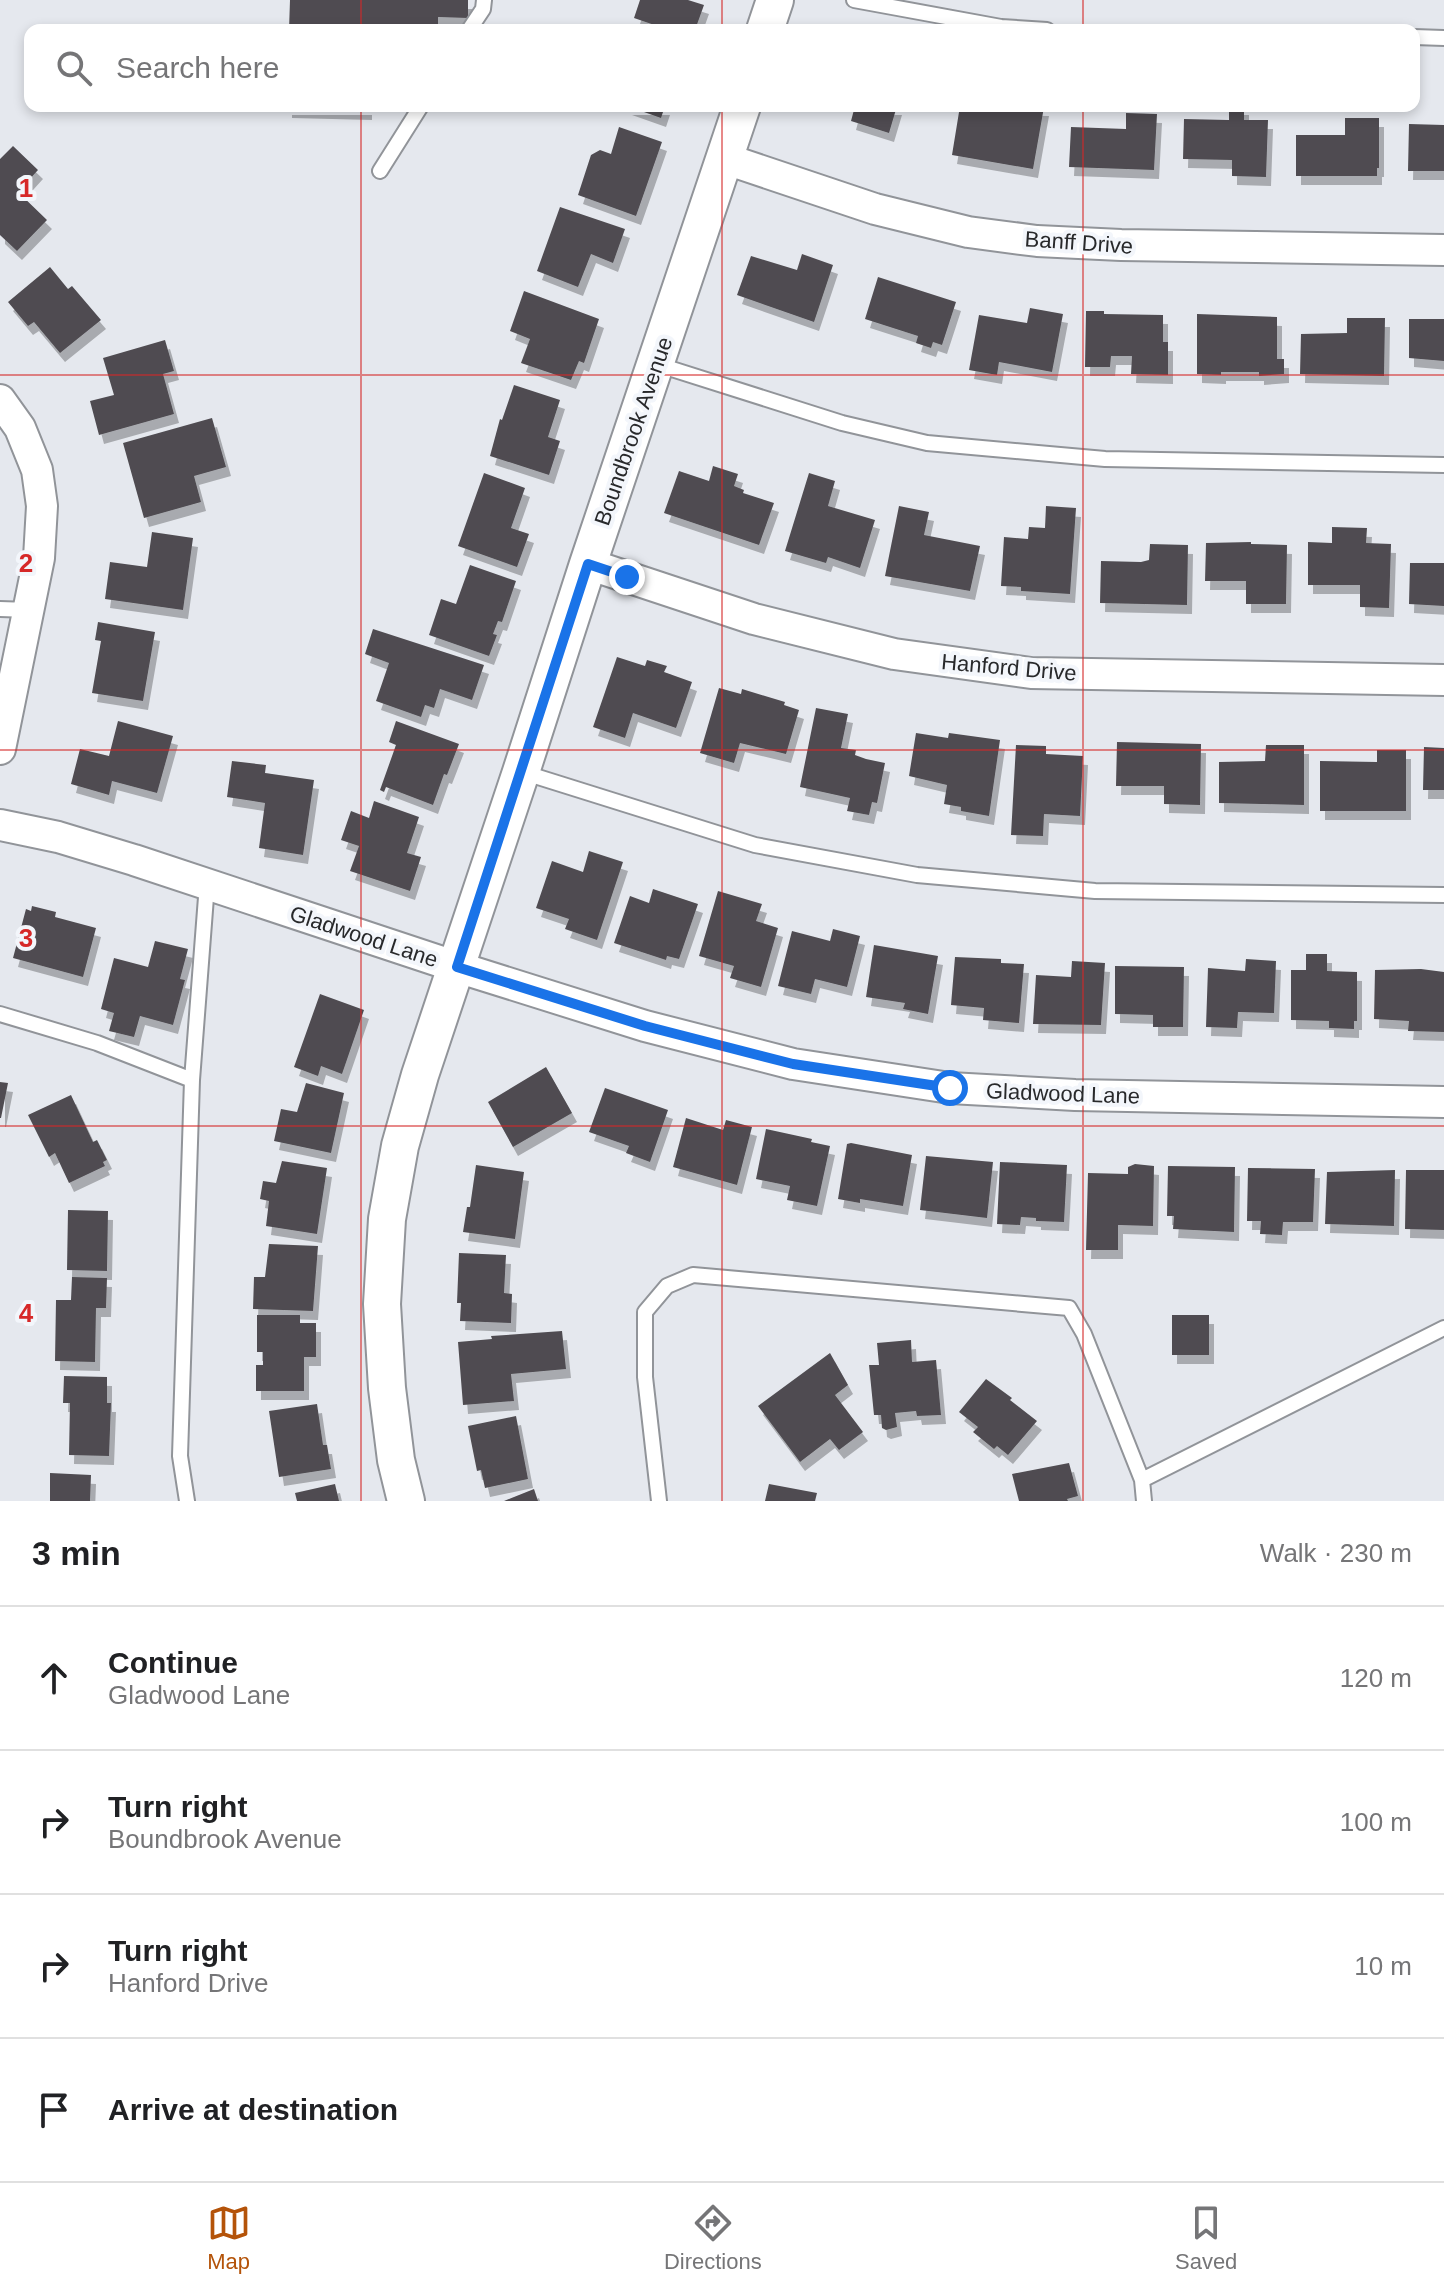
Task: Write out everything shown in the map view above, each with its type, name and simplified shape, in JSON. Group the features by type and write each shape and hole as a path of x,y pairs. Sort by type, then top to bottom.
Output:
{"street":[{"path":"767,24 775,0"},
{"name":"Boundbrook Avenue","path":"406,1501 396,1460 387,1388 382,1304 387,1219 400,1146 420,1075 588,564 740,112"},
{"name":"Banff Drive","path":"726,159 875,209 968,232 1037,241 1444,250"},
{"path":"0,400 20,428 37,470 42,506 39,558 15,610 0,749"},
{"name":"Hanford Drive","path":"588,564 754,619 909,657 1031,673 1444,680"},
{"name":"Gladwood Lane","path":"0,825 58,837 645,1026 793,1064 950,1088 1075,1095 1444,1102"}],"lane":[{"path":"473,24 483,9 484,0"},
{"path":"854,0 985,24"},
{"path":"1420,37 1444,38"},
{"path":"380,171 417,112"},
{"path":"656,364 842,423 927,443 1105,459 1444,465"},
{"path":"521,772 755,845 917,875 1095,891 1444,895"},
{"path":"187,1501 180,1456 192,1080 207,884"},
{"path":"0,1014 97,1043 192,1080"},
{"path":"659,1501 645,1377 645,1312 667,1286 693,1275 1069,1308 1084,1334 1142,1480 1144,1501"},
{"path":"1142,1480 1444,1328"}],"building":[{"path":"290,0 468,0 468,18 438,17 438,24 289,24"},
{"path":"640,0 688,0 704,5 697,24 652,24 634,18"},
{"path":"644,112 663,112 661,118"},
{"path":"853,112 895,112 889,133 851,121"},
{"path":"959,112 1043,112 1033,169 952,155"},
{"path":"1229,112 1244,112 1244,120 1268,120 1266,177 1232,176 1232,160 1183,159 1184,119 1229,120"},
{"path":"1126,113 1157,114 1154,170 1069,167 1071,127 1126,129"},
{"path":"1345,118 1379,118 1377,176 1296,176 1296,135 1345,135"},
{"path":"1409,124 1444,125 1444,171 1408,171"},
{"path":"619,127 662,142 636,216 578,195 591,155 600,150 611,154"},
{"path":"13,146 38,170 18,192 47,220 17,251 0,235 0,159"},
{"path":"560,207 625,229 613,263 591,254 578,287 537,271"},
{"path":"802,254 833,265 814,322 737,295 751,256 797,270"},
{"path":"50,267 68,289 72,286 101,320 60,353 34,322 28,326 8,302"},
{"path":"878,277 956,302 942,345 933,342 931,348 916,343 918,336 865,319"},
{"path":"524,291 599,319 584,363 579,361 571,380 521,363 530,339 510,331"},
{"path":"1030,308 1063,314 1052,372 999,362 997,375 969,370 979,315 1027,323"},
{"path":"1086,311 1163,315 1163,342 1168,342 1168,375 1131,374 1132,356 1111,356 1110,367 1085,367"},
{"path":"1197,314 1277,317 1277,359 1284,359 1284,374 1197,374"},
{"path":"1347,318 1385,318 1384,376 1300,374 1301,334 1347,333"},
{"path":"1409,319 1444,319 1444,361 1409,358"},
{"path":"165,340 174,371 163,374 174,414 99,435 90,401 114,395 103,358"},
{"path":"514,385 560,400 548,437 560,441 549,475 490,456"},
{"path":"212,418 226,467 194,476 201,502 144,518 123,443"},
{"path":"713,466 738,474 734,486 744,490 743,493 774,503 759,545 664,513 679,471 709,481"},
{"path":"484,473 525,488 511,528 529,534 517,567 458,546"},
{"path":"809,473 835,481 828,506 875,520 860,568 828,557 826,563 785,551"},
{"path":"899,506 929,512 924,535 980,546 970,591 885,576"},
{"path":"1046,506 1076,508 1070,594 1021,591 1021,587 1001,586 1004,537 1028,539 1029,527 1045,528"},
{"path":"1332,527 1367,528 1366,543 1391,544 1389,608 1360,607 1360,585 1308,585 1308,542 1332,543"},
{"path":"152,532 193,538 183,610 105,599 110,562 147,567"},
{"path":"1206,543 1287,545 1286,604 1246,604 1246,581 1205,581"},
{"path":"1150,544 1188,545 1187,605 1100,603 1101,561 1149,560"},
{"path":"1410,563 1444,563 1444,606 1409,604"},
{"path":"470,565 516,581 502,622 498,621 493,634 497,635 489,656 429,635 441,599 456,604"},
{"path":"98,622 155,632 143,701 92,693 101,641 95,640"},
{"path":"373,629 484,665 472,700 440,689 434,708 425,705 421,717 376,701 389,663 365,654"},
{"path":"617,657 645,666 647,660 667,666 664,672 692,682 676,728 633,713 625,738 593,727"},
{"path":"719,688 741,694 742,689 785,702 784,705 799,710 786,754 740,743 734,763 700,753"},
{"path":"816,708 848,714 841,748 856,750 855,755 885,763 877,803 872,802 869,815 847,811 850,798 800,787"},
{"path":"118,721 173,736 157,793 112,781 109,795 71,784 80,749 109,756"},
{"path":"396,721 459,744 433,805 386,787 384,792 380,790 396,745 389,742"},
{"path":"916,733 948,738 949,733 1000,740 989,816 944,804 947,785 909,776"},
{"path":"1117,742 1201,744 1200,805 1164,804 1164,786 1116,786"},
{"path":"1016,745 1046,746 1046,754 1083,756 1080,816 1044,814 1043,836 1011,835"},
{"path":"1266,745 1304,745 1304,805 1219,803 1219,762 1265,761"},
{"path":"1424,747 1444,748 1444,790 1423,790"},
{"path":"1377,750 1406,750 1406,811 1320,811 1320,761 1377,762"},
{"path":"232,761 266,765 265,773 314,780 303,855 259,848 265,803 227,797"},
{"path":"374,801 419,817 407,853 421,857 410,891 350,871 359,846 341,840 351,811 369,818"},
{"path":"589,851 623,862 597,940 565,929 569,919 536,908 552,861 583,872"},
{"path":"653,889 698,904 679,959 667,956 666,960 614,943 630,896 649,903"},
{"path":"718,891 762,904 756,921 778,928 761,987 730,978 734,966 699,956"},
{"path":"32,906 56,912 55,917 96,928 83,977 13,958 26,909 31,911"},
{"path":"833,929 860,936 847,987 815,979 811,994 778,986 792,931 830,941"},
{"path":"155,941 188,949 180,979 185,980 173,1025 140,1016 134,1037 109,1031 114,1013 101,1009 114,958 148,967"},
{"path":"874,945 938,956 928,1014 903,1009 905,1003 866,997"},
{"path":"1306,954 1327,954 1327,971 1357,972 1357,1021 1354,1021 1354,1029 1329,1028 1329,1021 1291,1020 1291,970 1306,970"},
{"path":"955,957 1001,959 1001,963 1024,964 1019,1023 983,1020 984,1008 951,1005"},
{"path":"1246,959 1276,961 1274,1013 1238,1012 1237,1028 1206,1027 1208,968 1245,971"},
{"path":"1072,961 1105,963 1101,1025 1033,1024 1036,975 1071,977"},
{"path":"1115,966 1184,967 1183,1027 1153,1027 1153,1015 1115,1014"},
{"path":"1375,970 1444,972 1444,1032 1408,1031 1409,1021 1374,1019"},
{"path":"320,994 364,1010 342,1074 321,1066 318,1076 294,1067"},
{"path":"546,1067 572,1113 513,1147 488,1102"},
{"path":"0,1082 8,1083 1,1118 0,1118"},
{"path":"306,1083 344,1093 331,1153 274,1141 281,1109 297,1112"},
{"path":"605,1088 668,1110 650,1162 626,1153 629,1146 589,1132"},
{"path":"71,1095 93,1142 97,1140 107,1160 103,1162 105,1166 69,1183 55,1153 49,1157 28,1115"},
{"path":"686,1118 723,1130 726,1120 752,1127 737,1185 673,1167"},
{"path":"766,1129 830,1146 817,1206 787,1200 790,1186 756,1179"},
{"path":"847,1144 912,1155 903,1206 838,1199"},
{"path":"926,1156 993,1162 987,1218 920,1210"},
{"path":"282,1161 327,1168 317,1234 266,1226 269,1201 260,1199 263,1181 276,1183"},
{"path":"1000,1162 1067,1165 1064,1222 1021,1217 1020,1225 997,1224"},
{"path":"1135,1164 1154,1166 1153,1226 1118,1225 1118,1250 1086,1250 1088,1173 1128,1174 1128,1167"},
{"path":"476,1165 524,1172 515,1239 463,1232"},
{"path":"1168,1166 1235,1167 1234,1232 1173,1229 1174,1216 1167,1216"},
{"path":"1248,1168 1315,1169 1313,1222 1283,1222 1282,1235 1260,1234 1261,1221 1247,1221"},
{"path":"1395,1170 1394,1226 1325,1224 1327,1172"},
{"path":"1406,1170 1444,1170 1444,1230 1405,1229"},
{"path":"68,1210 108,1211 107,1271 67,1270"},
{"path":"269,1244 318,1246 313,1311 253,1309 254,1277 265,1277"},
{"path":"459,1253 506,1255 504,1293 512,1294 511,1323 460,1321 461,1303 457,1303"},
{"path":"72,1277 107,1278 106,1308 96,1308 95,1362 55,1361 56,1300 71,1300"},
{"path":"257,1315 300,1315 300,1323 316,1323 316,1357 304,1357 304,1391 256,1391 256,1365 263,1365 263,1352 257,1352"},
{"path":"1172,1315 1209,1315 1209,1355 1172,1355"},
{"path":"562,1331 566,1369 511,1374 514,1401 463,1405 458,1342 492,1339 491,1336"},
{"path":"911,1340 912,1362 936,1360 941,1415 917,1416 916,1411 895,1413 897,1427 886,1430 882,1428 881,1415 874,1415 869,1365 879,1365 877,1343"},
{"path":"830,1353 848,1385 835,1395 863,1432 839,1450 830,1439 800,1462 758,1406"},
{"path":"64,1376 107,1377 107,1403 111,1403 109,1456 69,1455 70,1403 63,1403"},
{"path":"986,1379 1037,1421 1008,1455 997,1446 994,1449 973,1432 978,1427 959,1412"},
{"path":"317,1404 323,1445 327,1445 331,1469 279,1477 269,1411"},
{"path":"516,1416 528,1479 485,1488 481,1470 477,1471 468,1426"},
{"path":"1069,1463 1078,1496 1068,1501 1019,1501 1012,1474"},
{"path":"50,1473 91,1475 90,1501 50,1501"},
{"path":"335,1484 339,1501 297,1501 295,1493"},
{"path":"769,1484 817,1493 815,1501 765,1501"},
{"path":"534,1489 538,1501 504,1501"}],"route":[{"path":"627,577 588,564 457,967 645,1026 793,1064 950,1088"}]}
